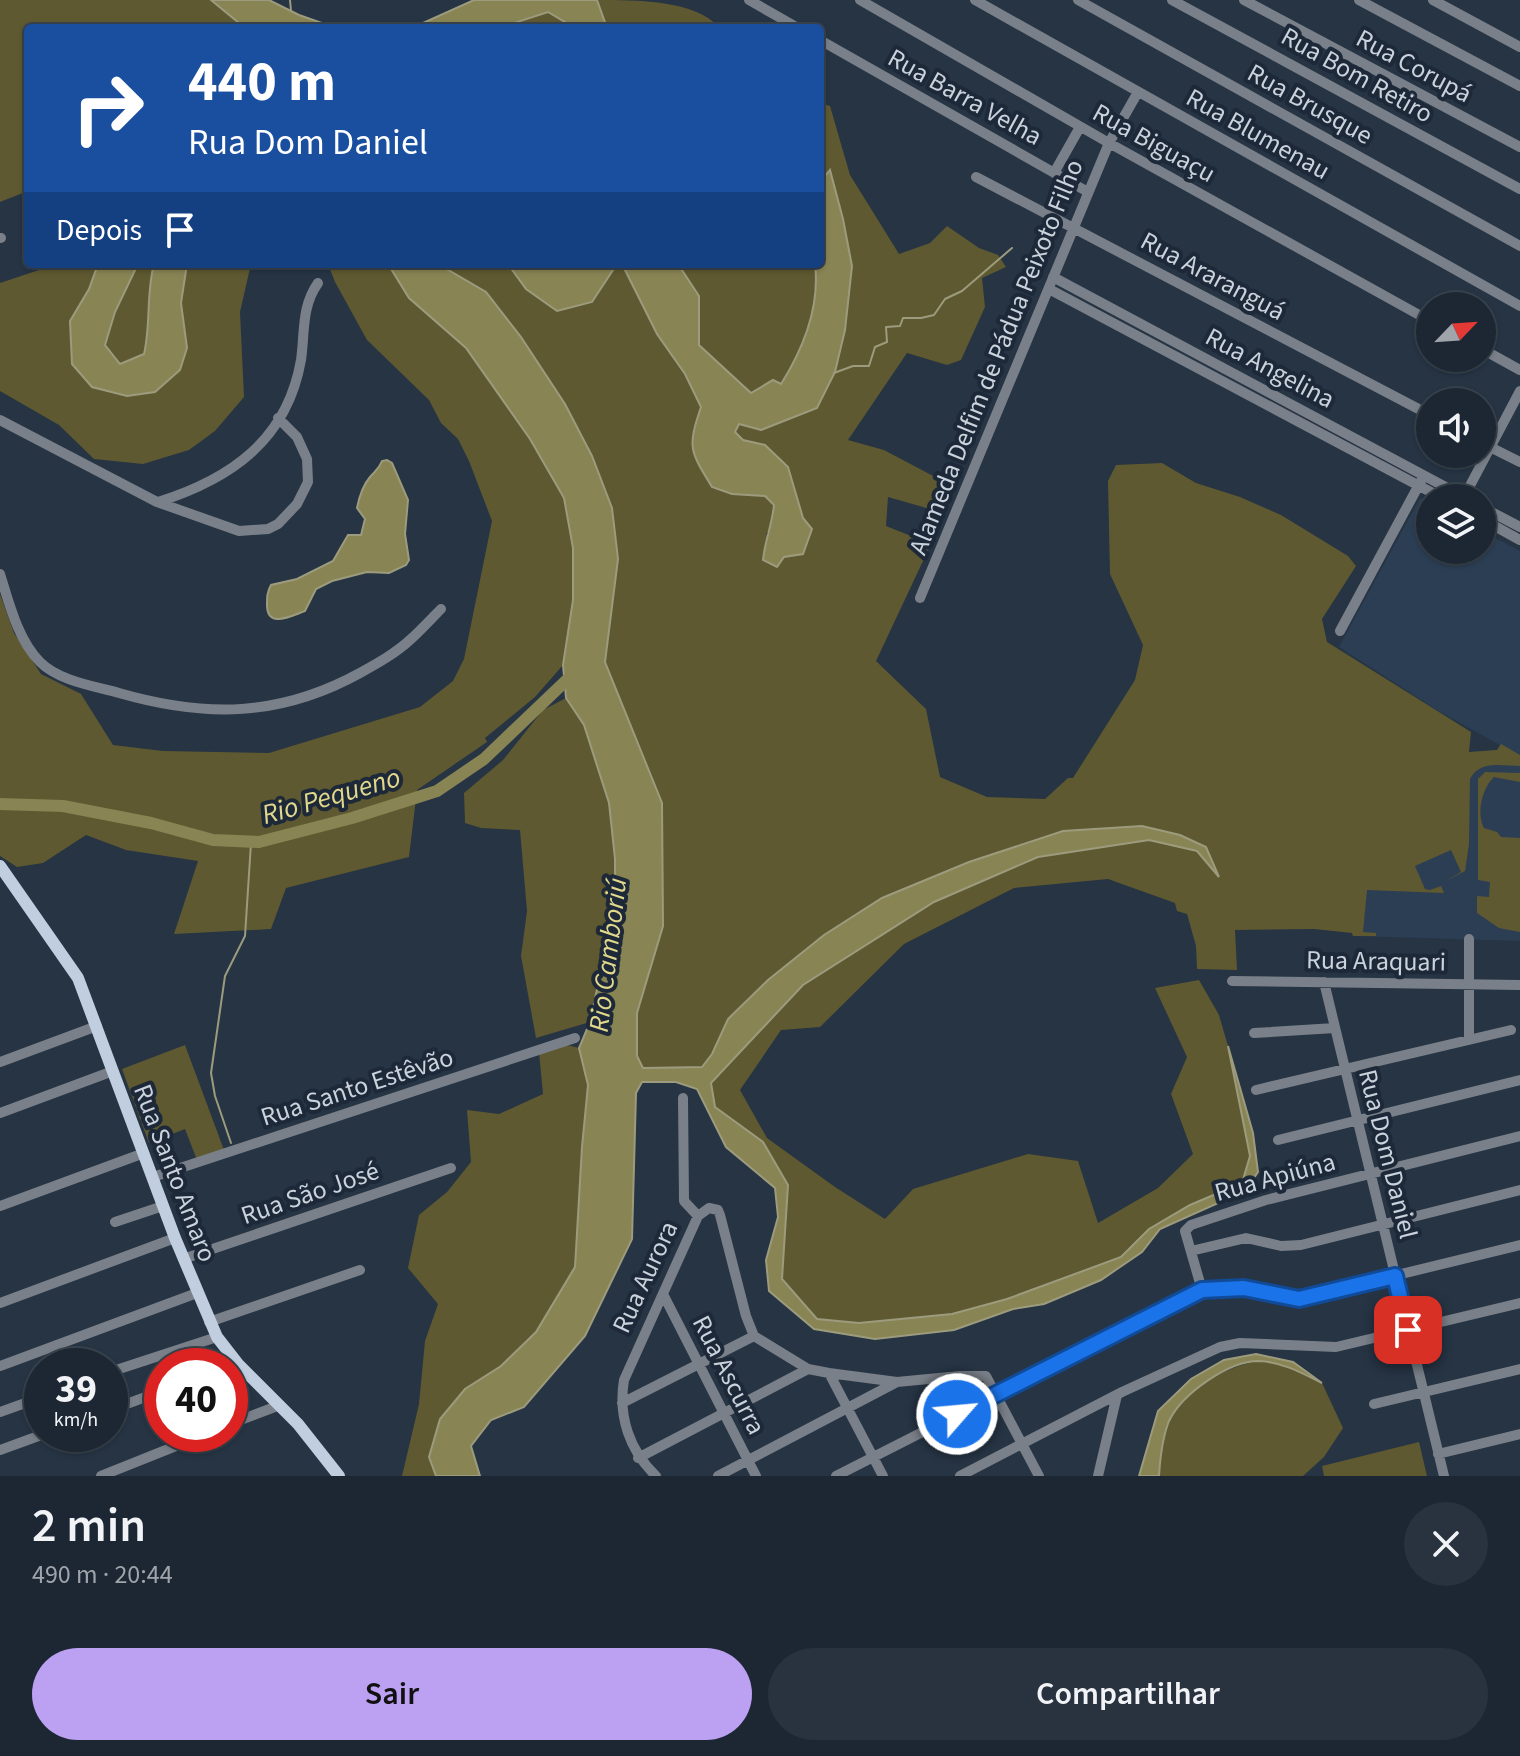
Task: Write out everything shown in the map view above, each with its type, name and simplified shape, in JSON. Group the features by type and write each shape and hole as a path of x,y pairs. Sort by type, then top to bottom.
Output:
{"main road":[{"name":"Rua Santo Amaro","path":"0,866 78,978 183,1259 209,1322 224,1348"},
{"name":"Rua Santo Amaro","path":"248,1377 280,1405 339,1476"}],"street":[{"name":"Rua Biguaçu","path":"860,0 1080,127 1416,313"},
{"name":"Rua Blumenau","path":"975,0 1520,306"},
{"name":"Rua Brusque","path":"1078,0 1520,246"},
{"name":"Rua Bom Retiro","path":"1172,0 1520,189"},
{"name":"Rua Corupá","path":"1244,0 1520,147"},
{"path":"1359,0 1520,86"},
{"path":"1433,0 1520,47"},
{"path":"755,1 792,24"},
{"name":"Rua Barra Velha","path":"824,42 1088,192"},
{"name":"Alameda Delfim de Pádua Peixoto Filho","path":"920,598 1109,143 1138,92"},
{"path":"1054,173 1080,127"},
{"name":"Rua Araranguá","path":"976,177 1416,408"},
{"name":"Rua Angelina","path":"1053,277 1325,429"},
{"path":"157,502 194,491 228,473 254,452 278,418 296,384 304,312 318,283"},
{"name":"Rua Angelina","path":"1049,289 1431,484"},
{"path":"1496,357 1520,370"},
{"path":"1496,429 1520,391"},
{"path":"0,420 157,502 239,531 268,529 278,524 297,504 308,482 307,459 297,437 278,418"},
{"path":"1496,450 1520,462"},
{"path":"1340,631 1421,480"},
{"name":"Rua Angelina","path":"1421,480 1426,484"},
{"path":"1496,514 1520,527"},
{"path":"1496,527 1520,540"},
{"path":"0,574 14,617 41,664 71,680 131,697 199,709 261,709 335,687 410,641 441,609"},
{"path":"1469,939 1469,1040"},
{"name":"Rua Araquari","path":"1232,981 1520,985"},
{"name":"Rua Dom Daniel","path":"1324,982 1444,1476"},
{"path":"0,1062 97,1026"},
{"path":"1254,1033 1335,1028"},
{"path":"1256,1090 1511,1030"},
{"name":"Rua Santo Estêvão","path":"153,1177 575,1038"},
{"path":"0,1113 113,1071"},
{"path":"1278,1140 1520,1080"},
{"path":"683,1098 684,1201 698,1216"},
{"name":"Rua Apiúna","path":"1191,1251 1185,1231 1191,1225 1231,1211 1520,1136"},
{"path":"0,1206 144,1153"},
{"name":"Rua São José","path":"183,1259 451,1168"},
{"path":"1202,1290 1191,1251 1246,1238 1281,1246 1301,1245 1520,1190"},
{"path":"115,1222 163,1206"},
{"name":"Rua Aurora","path":"656,1476 638,1458 627,1430 622,1390 629,1364 698,1216 709,1208 718,1210 720,1215 754,1336"},
{"path":"0,1303 175,1238"},
{"path":"836,1476 1202,1290 1244,1288 1299,1299 1520,1245"},
{"path":"209,1322 360,1270"},
{"path":"0,1366 197,1293"},
{"name":"Rua Ascurra","path":"663,1294 756,1476"},
{"path":"960,1476 1190,1359 1231,1344 1324,1349 1520,1303"},
{"path":"622,1403 754,1336 808,1369 829,1373 897,1382 980,1375 989,1380 1039,1476"},
{"path":"128,1366 217,1337"},
{"path":"638,1458 808,1369"},
{"path":"1374,1404 1520,1369"},
{"path":"829,1373 883,1476"},
{"path":"718,1476 897,1382"},
{"path":"1098,1476 1117,1395"},
{"path":"0,1412 24,1403"},
{"path":"248,1417 280,1405"},
{"path":"1438,1454 1520,1434"},
{"path":"0,1450 24,1441"},
{"path":"101,1476 116,1473 164,1452"}],"shaded area":[{"path":"0,0 211,0 240,24 24,24 24,193 0,202"},
{"path":"597,0 647,1 681,7 715,24 606,24"},
{"path":"548,12 568,24 511,24"},
{"path":"824,104 830,106 850,175 899,254 930,243 947,226 979,248 998,255 1006,267 982,278 985,307 961,360 947,365 907,353 848,440 884,450 954,487 944,513 888,497 886,526 931,544 876,661 926,709 940,777 987,797 1045,799 1068,778 1073,778 1135,680 1143,645 1110,574 1108,481 1116,465 1162,463 1196,483 1240,497 1281,515 1348,556 1356,566 1322,619 1327,642 1471,732 1469,752 1497,750 1501,744 1520,755 1520,766 1485,767 1470,779 1469,844 1465,871 1446,881 1461,872 1451,850 1415,866 1425,889 1441,886 1444,893 1367,890 1363,932 1376,933 1376,936 1353,936 1352,933 1314,929 1235,930 1237,970 1197,969 1196,946 1187,914 1177,911 1175,903 1108,879 1014,888 904,944 820,1027 781,1030 740,1090 767,1138 885,1219 913,1189 1028,1154 1078,1161 1098,1223 1158,1188 1193,1154 1171,1094 1187,1057 1155,988 1199,980 1219,1015 1228,1046 1250,1156 1242,1183 1190,1205 1149,1229 1121,1257 1007,1299 952,1314 859,1323 818,1320 782,1280 788,1185 763,1142 715,1107 711,1083 803,985 934,902 1038,857 1149,840 1197,851 1217,874 1206,847 1180,835 1063,831 969,862 882,898 824,935 768,980 728,1019 712,1054 702,1067 643,1068 637,1056 637,1013 663,925 662,803 605,662 618,559 612,508 592,456 565,404 521,337 443,268 511,268 526,289 592,302 613,268 624,268 657,334 685,374 701,408 692,441 699,465 712,486 733,494 765,496 774,505 772,525 766,534 784,557 811,529 803,518 788,467 765,445 743,440 735,432 738,424 817,408 835,372 845,330 852,266 830,171 824,178"},
{"path":"45,268 97,268 89,289 70,321 92,387 187,348 181,303 186,268 250,268 240,312 244,397 215,431 189,450 143,464 94,459 59,425 0,391 0,283"},
{"path":"136,268 153,268 144,354 120,364 105,345 115,312"},
{"path":"330,268 390,268 409,298 466,348 530,439 564,497 573,548 573,600 563,665 535,697 485,738 487,742 417,790 409,857 286,888 271,929 174,934 198,861 126,850 86,835 43,863 17,867 0,856 0,594 14,633 41,674 81,694 113,745 163,751 269,753 420,707 453,681 464,659 492,521 458,439 441,423 429,400 367,340"},
{"path":"681,268 815,268 815,296 808,327 781,385 773,380 751,393 699,345 699,296"},
{"path":"1416,505 1416,564 1496,564 1496,538 1520,551 1520,941 1353,936 1360,880 1469,752 1497,750 1500,745 1440,712 1339,647"},
{"path":"566,698 584,724 609,803 615,859 615,905 590,1022 536,1038 521,956 527,911 520,830 481,828 465,823 464,793 503,760 543,710"},
{"path":"1485,772 1520,773 1520,782 1494,777 1486,788 1480,809 1484,828 1497,832 1501,837 1520,838 1520,932 1499,928 1477,913 1477,896 1489,897 1490,882 1478,880 1478,779"},
{"path":"185,1045 224,1150 197,1160 185,1129 149,1143 122,1069"},
{"path":"567,1045 579,1048 588,1085 575,1267 536,1332 501,1366 465,1389 429,1456 436,1476 402,1476 419,1404 425,1341 438,1304 408,1268 419,1215 447,1192 471,1162 467,1110 499,1114 543,1094 539,1052"},
{"path":"1257,1361 1287,1365 1322,1383 1343,1428 1324,1457 1303,1476 1159,1476 1165,1432 1186,1398 1219,1374"},
{"path":"1419,1442 1427,1476 1324,1476 1322,1466"}],"water":[{"path":"211,0 269,0 325,24 240,24"},
{"path":"474,0 597,0 606,24 568,24 548,12 511,24 421,24"},
{"path":"830,170 852,266 845,330 835,372 817,408 761,430 739,424 735,432 743,440 765,445 788,467 803,518 812,529 803,554 784,557 777,567 763,560 774,505 765,496 732,494 712,487 693,449 701,407 685,374 657,334 624,268 681,268 699,296 699,345 751,393 773,380 781,384 808,327 815,296 815,268 824,268 824,177"},
{"path":"97,268 136,268 115,312 105,345 120,364 144,354 153,268 186,268 181,303 187,348 180,370 155,392 127,396 92,387 72,364 70,321 89,289"},
{"name":"Rio Camboriú","path":"390,268 445,268 486,292 521,337 565,404 592,456 612,508 618,559 605,662 662,803 663,926 637,1013 637,1056 643,1068 702,1067 712,1054 728,1019 768,980 824,935 882,898 969,862 1063,831 1142,826 1180,835 1206,847 1219,877 1197,851 1149,840 1038,857 934,902 803,985 711,1083 715,1107 763,1142 788,1185 782,1279 817,1319 859,1323 952,1314 1007,1299 1121,1257 1149,1229 1190,1205 1242,1183 1250,1156 1228,1046 1253,1133 1258,1172 1245,1191 1160,1229 1142,1252 1101,1280 1044,1304 1013,1309 954,1330 875,1339 814,1329 769,1291 766,1260 778,1217 775,1188 726,1147 697,1089 676,1082 642,1082 636,1093 632,1239 585,1336 524,1407 491,1420 471,1446 480,1476 436,1476 429,1457 440,1419 465,1389 501,1366 536,1332 575,1267 588,1085 579,1048 590,1022 615,905 615,859 609,803 584,725 566,698 563,665 573,600 573,548 564,498 530,439 466,348 409,298"},
{"path":"511,268 614,268 592,302 557,311 526,289"},
{"path":"382,461 392,463 408,500 405,534 409,560 406,565 389,573 367,572 332,581 316,589 305,611 287,618 271,617 267,605 271,585 297,579 333,561 348,535 361,535 365,519 357,508 360,496"},
{"path":"1256,1354 1293,1362 1322,1383 1276,1363 1259,1361 1247,1362 1220,1373 1184,1400 1169,1421 1159,1476 1139,1476 1158,1411 1191,1379 1224,1360"}],"waterway":[{"path":"290,0 291,11"},
{"path":"834,373 853,366 869,366 875,347 887,342 886,327 900,326 903,318 934,315 945,299 962,291 1012,248"},
{"name":"Rio Pequeno","path":"0,804 63,806 151,823 213,840 259,842 352,818 437,791 484,759 573,674"},
{"path":"231,1143 215,1096 211,1073 225,976 245,936 251,843"}],"route":[{"path":"957,1414 1202,1290 1244,1288 1299,1299 1395,1276 1408,1330"}]}
